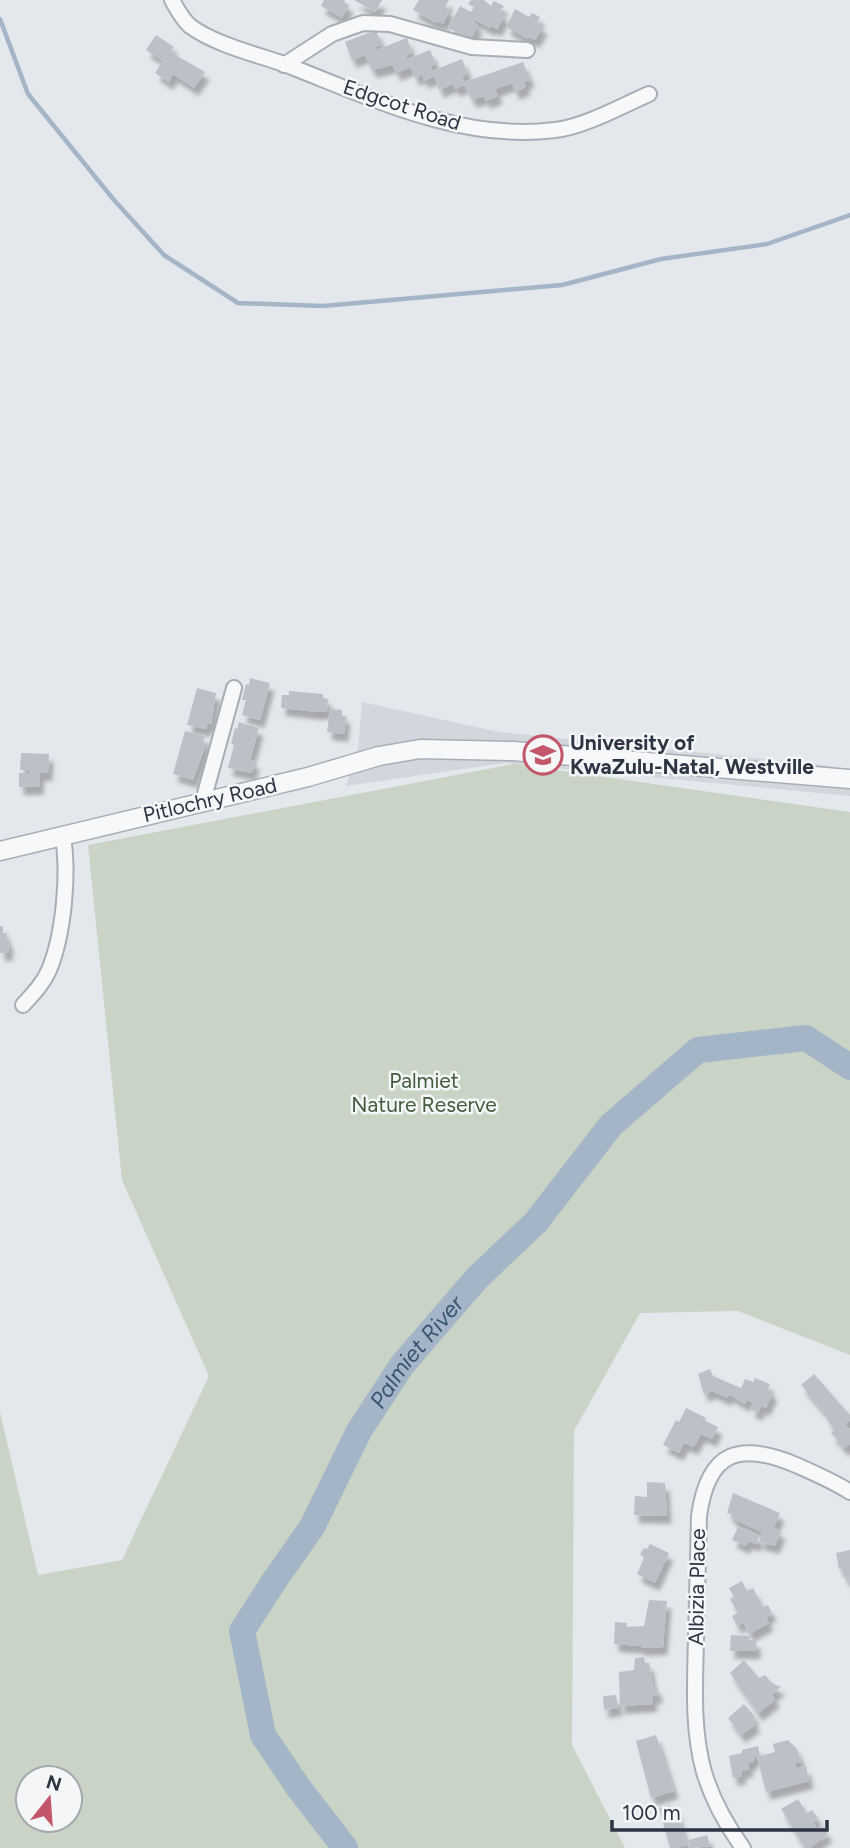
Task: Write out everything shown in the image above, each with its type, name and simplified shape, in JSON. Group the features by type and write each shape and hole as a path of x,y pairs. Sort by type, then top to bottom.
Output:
{"street":[{"name":"Edgcot Road","path":"172,0 181,16 200,32 422,116 480,129 530,132 557,130 576,125 649,94"},
{"path":"284,65 332,34 363,23 402,26 472,47 527,50"},
{"path":"203,801 234,688"},
{"name":"Pitlochry Road","path":"0,851 308,777 379,756 420,749 513,751 850,779"},
{"path":"23,1005 42,984 50,970 55,950 66,877 63,836"},
{"name":"Albizia Place","path":"743,1848 734,1836 710,1787 699,1745 695,1677 699,1516 702,1495 712,1472 721,1462 736,1454 750,1452 779,1458 850,1492"}],"shaded area":[{"name":"University of KwaZulu-Natal, Westville","path":"362,702 499,732 850,770 850,796 504,763 346,786 358,748"}],"green space":[{"name":"Palmiet Nature Reserve","path":"514,764 850,812 850,1355 738,1311 640,1313 574,1431 572,1745 625,1848 0,1848 0,1412 38,1575 122,1560 209,1376 122,1180 88,845"}],"building":[{"path":"324,0 345,0 349,5 342,18 321,6"},
{"path":"354,0 382,0 375,12"},
{"path":"419,0 449,0 445,7 450,10 443,24 413,10"},
{"path":"471,0 484,0 491,6 494,1 504,6 499,12 505,15 497,29 474,19 473,22 478,25 471,39 448,28 460,6 471,12 474,7 468,4"},
{"path":"515,9 529,17 532,13 540,17 537,23 543,27 535,40 506,27"},
{"path":"376,30 382,45 375,47 376,50 407,38 412,53 406,55 407,59 430,50 436,64 431,66 432,71 462,59 468,74 462,76 464,82 523,62 530,80 524,82 526,87 515,92 512,83 495,89 498,96 486,101 484,96 472,100 465,85 455,89 453,84 439,90 435,76 424,81 422,75 415,78 411,67 396,73 393,65 372,70 365,55 352,60 345,42"},
{"path":"156,35 174,47 170,52 205,72 194,88 173,74 169,82 155,73 163,61 146,50"},
{"path":"250,678 270,683 260,720 242,715 246,700 242,700"},
{"path":"197,688 216,693 211,724 208,723 206,729 187,725"},
{"path":"289,691 323,694 323,698 328,699 327,711 281,708 282,695 289,695"},
{"path":"330,709 342,710 342,716 346,716 344,734 327,732"},
{"path":"239,722 259,728 250,760 255,761 252,773 228,768 234,745 231,744"},
{"path":"185,731 205,736 203,743 206,744 193,780 173,774"},
{"path":"21,753 49,754 48,773 40,773 39,787 19,787 19,773 29,773 29,770 20,770"},
{"path":"0,926 3,926 3,933 6,933 6,940 9,940 8,953 0,953"},
{"path":"710,1369 713,1376 741,1388 745,1379 753,1382 755,1378 770,1384 768,1389 773,1392 766,1408 761,1406 758,1413 750,1409 753,1403 747,1400 745,1404 729,1394 727,1398 712,1391 704,1394 698,1374"},
{"path":"814,1374 850,1415 850,1420 845,1424 850,1430 850,1444 844,1448 831,1433 835,1430 826,1414 801,1385"},
{"path":"686,1408 718,1427 712,1439 701,1434 694,1447 684,1443 679,1453 663,1445 676,1420 679,1422"},
{"path":"647,1482 665,1483 667,1516 634,1515 635,1496 647,1497"},
{"path":"733,1493 780,1513 774,1528 781,1531 775,1546 759,1542 762,1532 731,1518 732,1515 727,1513"},
{"path":"738,1527 759,1536 756,1544 748,1541 746,1546 732,1540"},
{"path":"650,1544 669,1553 655,1583 637,1574 644,1558 640,1554"},
{"path":"850,1550 849,1583 848,1577 844,1578 842,1569 839,1569 836,1553"},
{"path":"742,1581 747,1591 753,1588 763,1607 768,1605 772,1613 766,1617 769,1623 749,1634 743,1622 737,1626 732,1616 738,1613 730,1599 734,1597 729,1588"},
{"path":"649,1600 667,1601 663,1647 641,1648 614,1644 615,1622 627,1623 627,1627 644,1626"},
{"path":"731,1635 750,1636 749,1640 756,1640 756,1651 730,1651"},
{"path":"644,1657 645,1663 649,1663 653,1687 657,1687 658,1696 652,1696 653,1704 620,1706 619,1672 634,1670 635,1658"},
{"path":"744,1660 759,1678 765,1675 772,1683 781,1687 772,1694 775,1700 758,1713 730,1673"},
{"path":"616,1695 618,1708 604,1710 603,1696"},
{"path":"744,1704 755,1717 752,1719 756,1724 741,1735 728,1718"},
{"path":"656,1735 674,1791 651,1798 636,1741"},
{"path":"788,1740 800,1757 801,1762 795,1763 796,1768 806,1766 809,1781 766,1792 757,1757 753,1757 754,1761 748,1763 749,1769 741,1771 742,1776 733,1778 729,1756 758,1746 760,1756 775,1752 773,1744"},
{"path":"798,1799 807,1813 812,1810 818,1818 813,1822 816,1831 823,1827 828,1834 810,1848 805,1848 781,1809"},
{"path":"670,1805 671,1808 675,1806 687,1845 677,1848 670,1848 659,1808"},
{"path":"707,1835 710,1846 690,1848 688,1840"}],"waterway":[{"path":"0,19 28,94 114,200 164,255 238,303 323,306 562,285 661,259 767,244 850,215"},
{"name":"Palmiet River","path":"345,1848 298,1787 263,1735 242,1631 312,1527 359,1431 402,1365 477,1278 536,1222 611,1125 698,1050 806,1038 850,1067"}],"place":[{"name":"University of KwaZulu-Natal, Westville","path":"543,755"}]}
